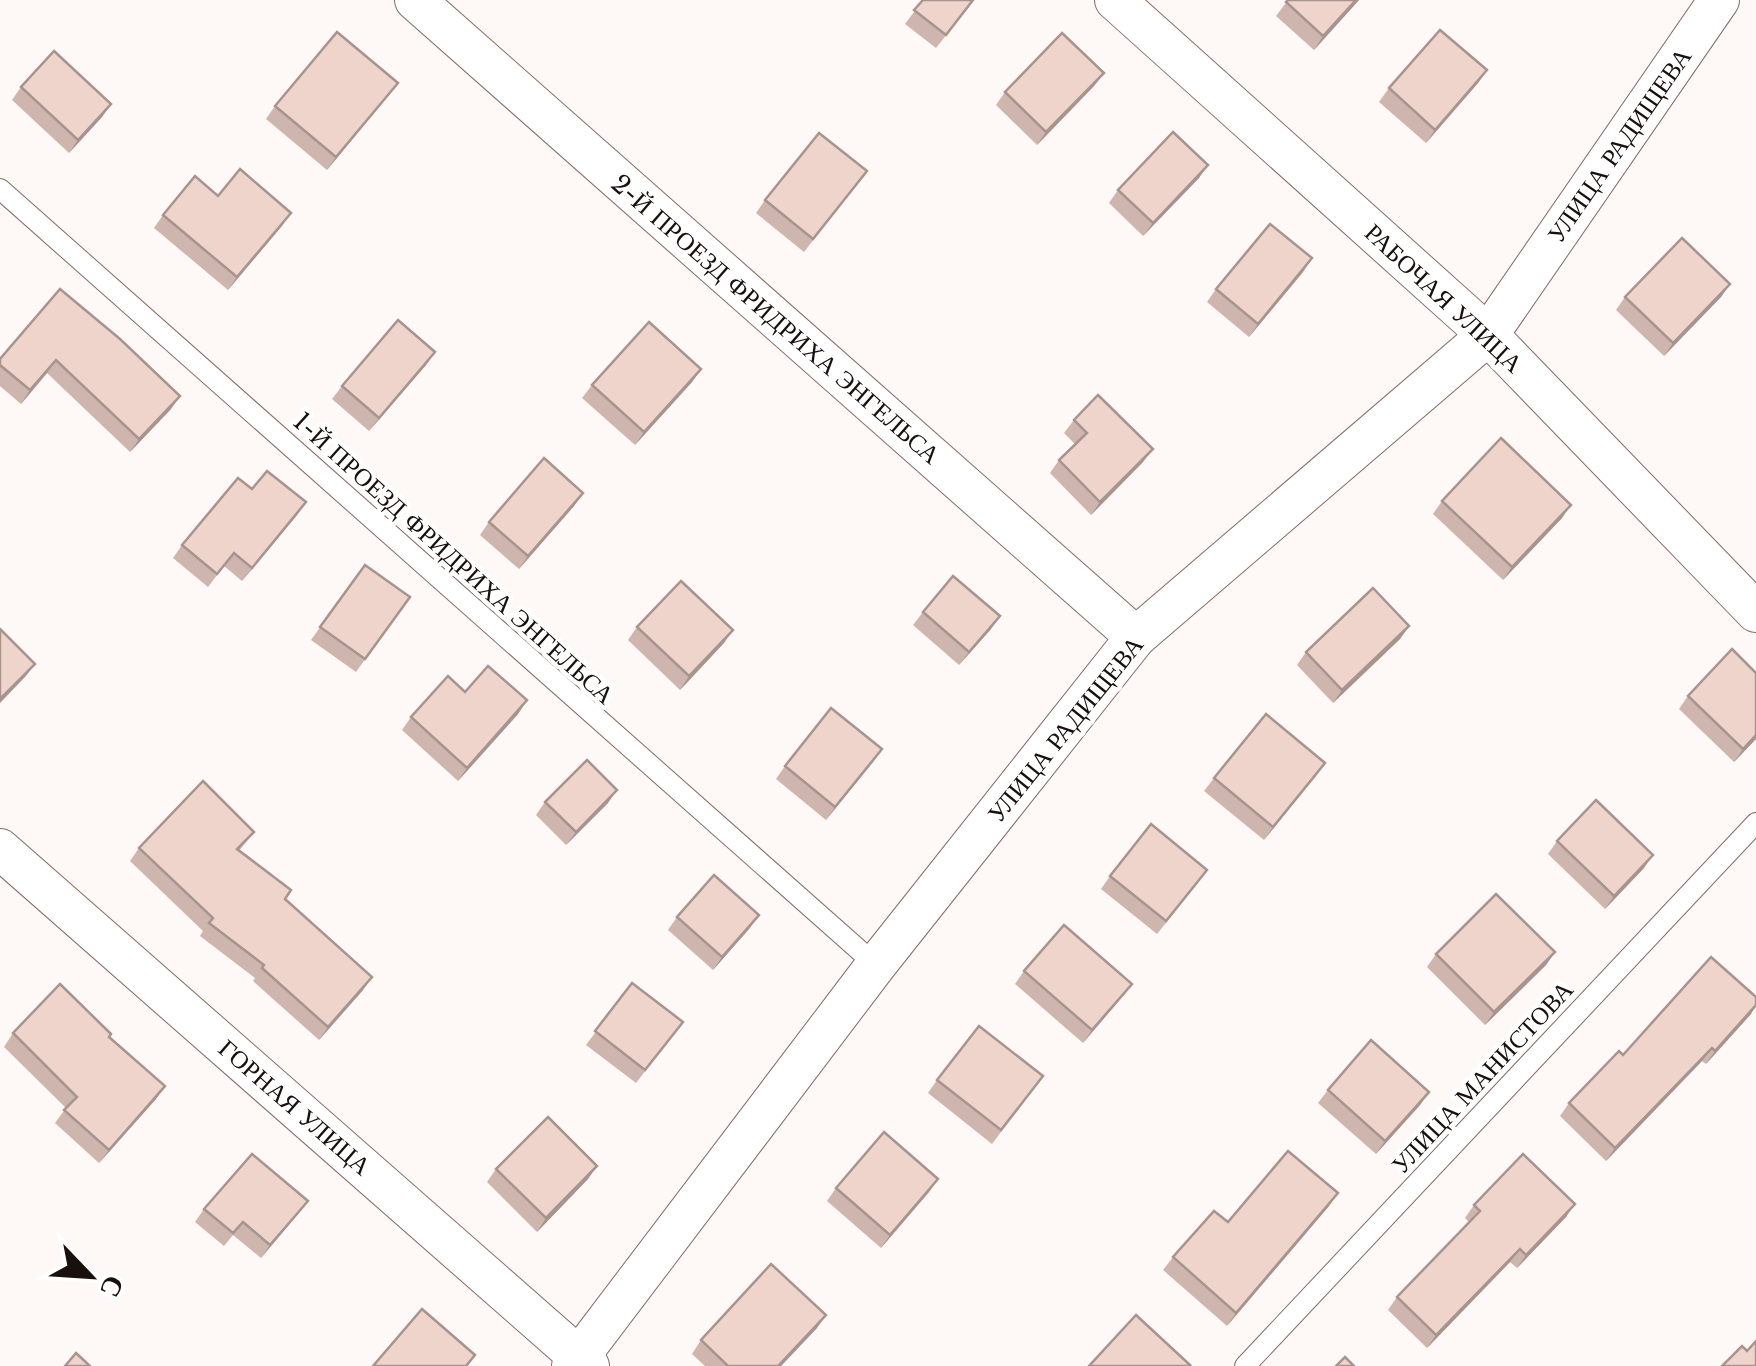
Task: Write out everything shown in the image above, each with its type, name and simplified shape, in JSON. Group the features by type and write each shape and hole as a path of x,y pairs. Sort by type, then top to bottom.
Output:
{"street":[{"name":"2-Й ПРОЕЗД ФРИДРИХА ЭНГЕЛЬСА","path":"415,0 1136,637"},
{"name":"РАБОЧАЯ УЛИЦА","path":"1115,0 1488,335 1756,612"},
{"name":"УЛИЦА РАДИЩЕВА","path":"580,1363 876,965 1136,637 1488,335 1719,0"},
{"name":"ГОРНАЯ УЛИЦА","path":"0,849 580,1363"}],"lane":[{"name":"1-Й ПРОЕЗД ФРИДРИХА ЭНГЕЛЬСА","path":"0,189 876,965"},
{"name":"УЛИЦА МАНИСТОВА","path":"1245,1366 1756,822"}],"building":[{"path":"923,0 973,0 946,35 914,10"},
{"path":"1288,0 1356,0 1323,36"},
{"path":"1440,30 1487,70 1435,130 1389,88"},
{"path":"337,32 398,83 336,157 275,106"},
{"path":"1062,33 1104,73 1046,132 1005,92"},
{"path":"54,51 111,104 78,140 21,87"},
{"path":"1173,132 1208,165 1153,223 1118,190"},
{"path":"819,133 867,171 813,239 765,200"},
{"path":"240,169 291,213 237,277 163,215 195,176 218,196"},
{"path":"1270,224 1312,258 1258,324 1216,289"},
{"path":"1682,238 1730,284 1673,343 1625,297"},
{"path":"60,289 180,396 139,439 56,360 30,390 0,365 0,359"},
{"path":"398,320 435,352 379,418 342,386"},
{"path":"649,322 701,369 644,432 592,385"},
{"path":"1098,395 1153,449 1100,502 1059,460 1087,433 1074,420"},
{"path":"1501,438 1571,505 1512,567 1442,501"},
{"path":"544,458 583,493 528,556 489,522"},
{"path":"267,471 306,502 252,568 234,553 217,574 182,545 238,478 252,489"},
{"path":"365,565 410,597 365,659 320,627"},
{"path":"953,576 1000,616 969,652 923,612"},
{"path":"681,581 733,630 689,676 637,627"},
{"path":"1373,588 1409,626 1342,690 1306,652"},
{"path":"0,629 35,664 0,699"},
{"path":"1732,649 1756,673 1756,735 1743,749 1688,696"},
{"path":"488,666 527,700 467,768 411,717 448,676 465,692"},
{"path":"831,708 882,749 835,807 785,766"},
{"path":"1266,714 1325,763 1273,827 1214,778"},
{"path":"587,760 617,790 576,832 545,802"},
{"path":"203,781 254,832 237,849 291,890 285,899 372,977 328,1027 262,968 264,965 209,923 213,918 139,848"},
{"path":"1596,800 1653,855 1614,896 1557,841"},
{"path":"1151,824 1207,870 1166,921 1110,876"},
{"path":"714,875 759,915 722,957 677,917"},
{"path":"1496,894 1555,952 1494,1012 1436,954"},
{"path":"1064,925 1132,984 1092,1030 1024,971"},
{"path":"1711,957 1756,997 1756,1005 1715,1051 1712,1048 1615,1148 1569,1103 1619,1051 1623,1055"},
{"path":"632,983 683,1022 645,1070 595,1031"},
{"path":"60,984 111,1034 109,1037 165,1086 109,1150 64,1110 77,1097 13,1033"},
{"path":"979,1026 1043,1076 1001,1130 937,1080"},
{"path":"1371,1040 1429,1092 1385,1141 1328,1090"},
{"path":"548,1117 597,1166 546,1218 496,1169"},
{"path":"884,1132 938,1179 890,1235 836,1188"},
{"path":"1288,1151 1338,1193 1236,1313 1173,1257 1214,1211 1228,1222"},
{"path":"252,1154 308,1201 270,1245 243,1222 233,1233 204,1209"},
{"path":"1523,1154 1575,1204 1526,1255 1520,1249 1436,1335 1397,1297 1480,1211 1474,1205"},
{"path":"771,1264 826,1315 778,1366 728,1366 701,1340"},
{"path":"422,1309 475,1355 466,1366 373,1366"},
{"path":"1136,1315 1190,1365 1089,1366"},
{"path":"1756,1341 1756,1366 1722,1366 1742,1346 1747,1351"},
{"path":"76,1353 90,1366 65,1366"},
{"path":"1345,1357 1354,1366 1336,1366"}]}
